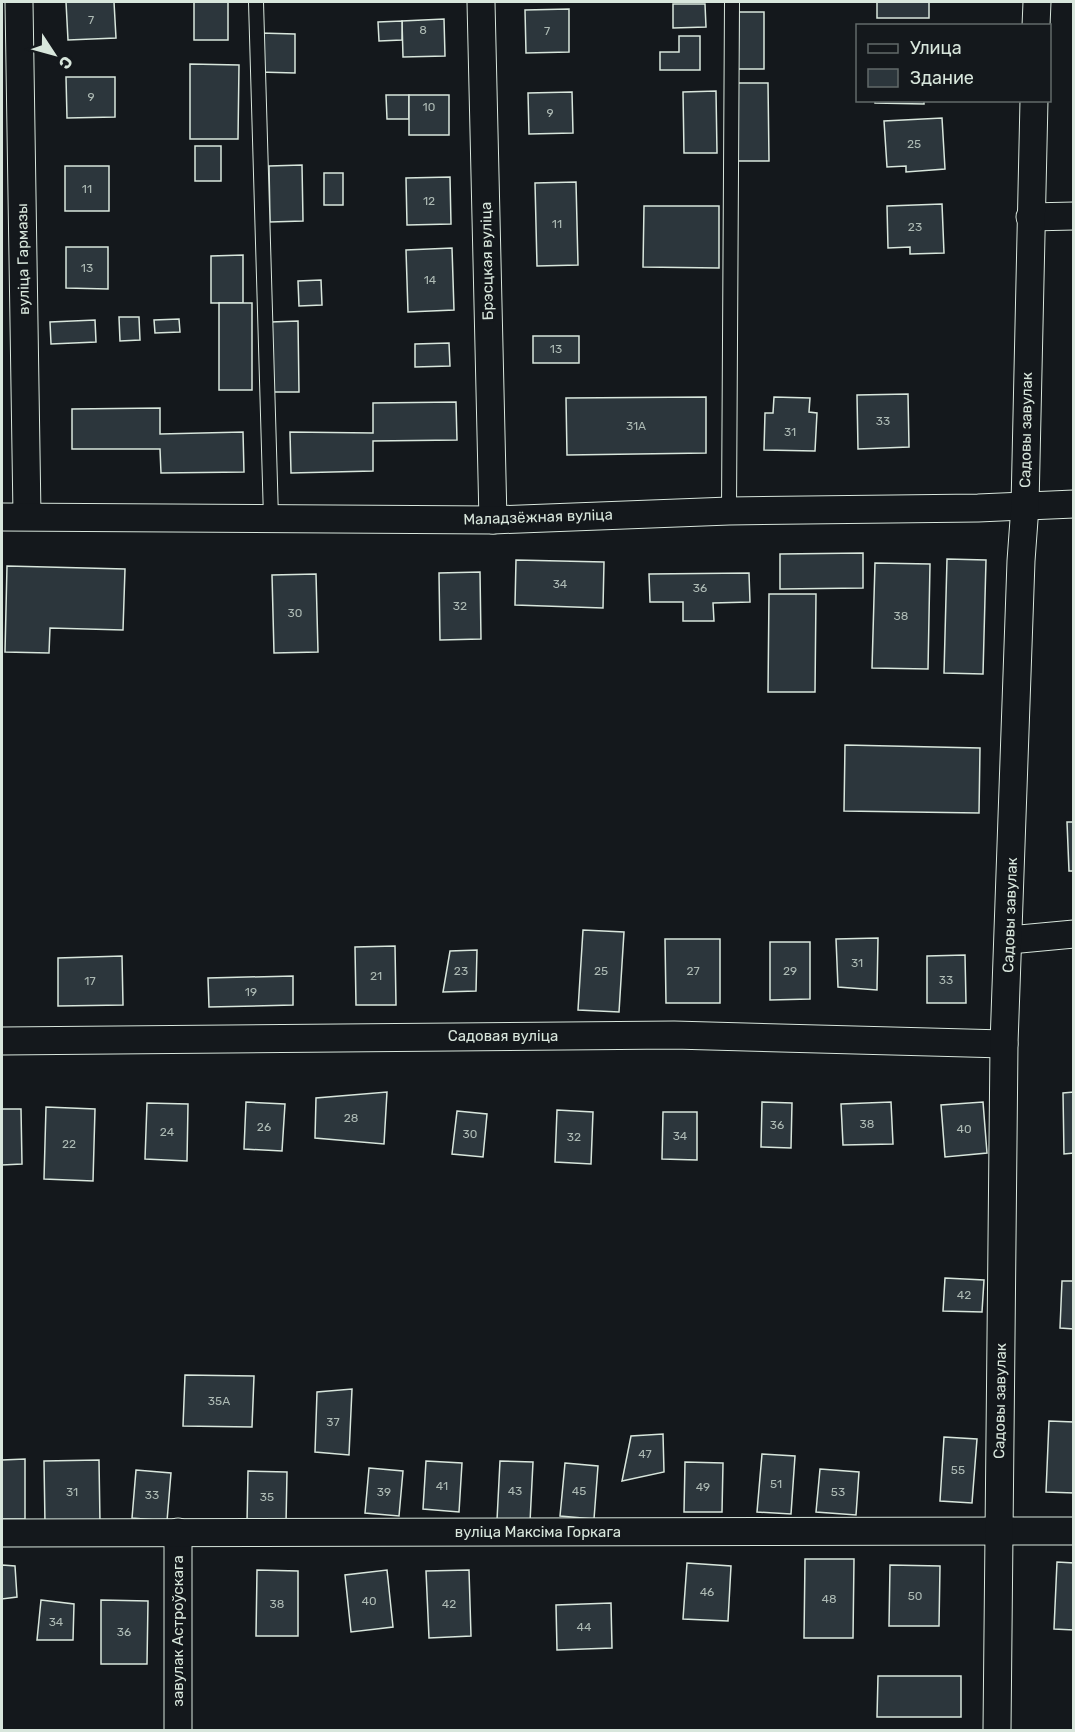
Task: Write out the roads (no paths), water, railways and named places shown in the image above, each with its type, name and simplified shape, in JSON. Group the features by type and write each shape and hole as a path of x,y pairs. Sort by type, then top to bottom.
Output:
{"street":[{"name":"вуліца Гармазы","path":"14,517 19,2"},
{"name":"Брэсцкая вуліца","path":"481,2 493,520"},
{"path":"1036,24 1037,2"},
{"name":"Садовы завулак","path":"998,1731 1004,1044 1021,561 1025,506 1034,102"},
{"path":"1030,217 1074,216"},
{"name":"Маладзёжная вуліца","path":"14,517 493,520 729,511 1074,504"},
{"path":"1009,940 1074,934"},
{"name":"Садовая вуліца","path":"2,1041 674,1035 1004,1044"},
{"name":"вуліца Максіма Горкага","path":"2,1533 1074,1531"},
{"name":"завулак Астроўскага","path":"178,1532 178,1731"}],"lane":[{"path":"256,2 271,518"},
{"path":"729,511 732,2"}]}
